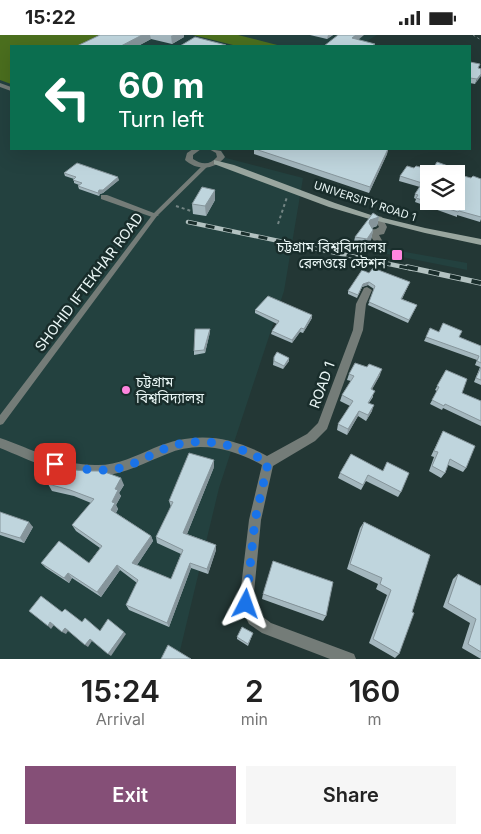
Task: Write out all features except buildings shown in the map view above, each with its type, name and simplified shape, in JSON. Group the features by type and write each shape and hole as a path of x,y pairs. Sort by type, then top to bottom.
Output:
{"main road":[{"name":"UNIVERSITY ROAD 1","path":"217,162 333,205 379,219 429,233 481,242"}],"street":[{"path":"194,150 188,157 192,163 206,166 220,160 221,154 214,150"},
{"path":"104,197 155,215"},
{"path":"379,219 383,227 381,232 372,232 379,239 380,244"},
{"name":"ROAD 1","path":"268,463 284,450 317,433 323,426 358,330 361,304 367,290"},
{"path":"0,443 55,464 94,471 121,468 170,447 187,442 231,445 250,452 268,463 255,520 246,604 254,619 267,628 350,659"}],"lane":[{"name":"SHOHID IFTEKHAR ROAD","path":"0,421 155,215 206,166"}],"path":[{"path":"473,35 481,40"},
{"path":"278,224 287,199"},
{"path":"167,203 191,211"}],"shaded area":[{"name":"চট্টগ্রাম বিশ্ববিদ্যালয়","path":"0,35 377,35 362,44 346,45 10,45 10,150 222,150 226,158 303,178 284,291 219,488 178,659 0,659"},
{"path":"383,248 467,263 467,270 382,253"}],"green space":[{"path":"0,35 99,35 79,45 10,45 10,84 0,80"},
{"path":"193,35 238,35 277,45 233,45"}],"railway":[{"path":"188,222 413,269"},
{"path":"407,267 481,283"}],"place":[{"name":"চট্টগ্রাম বিশ্ববিদ্যালয় রেলওয়ে স্টেশন","path":"397,255"},
{"name":"চট্টগ্রাম বিশ্ববিদ্যালয়","path":"126,390"}],"route":[{"path":"55,464 94,471 121,468 170,447 187,442 231,445 250,452 268,463 255,520 246,586 246,604"}]}
